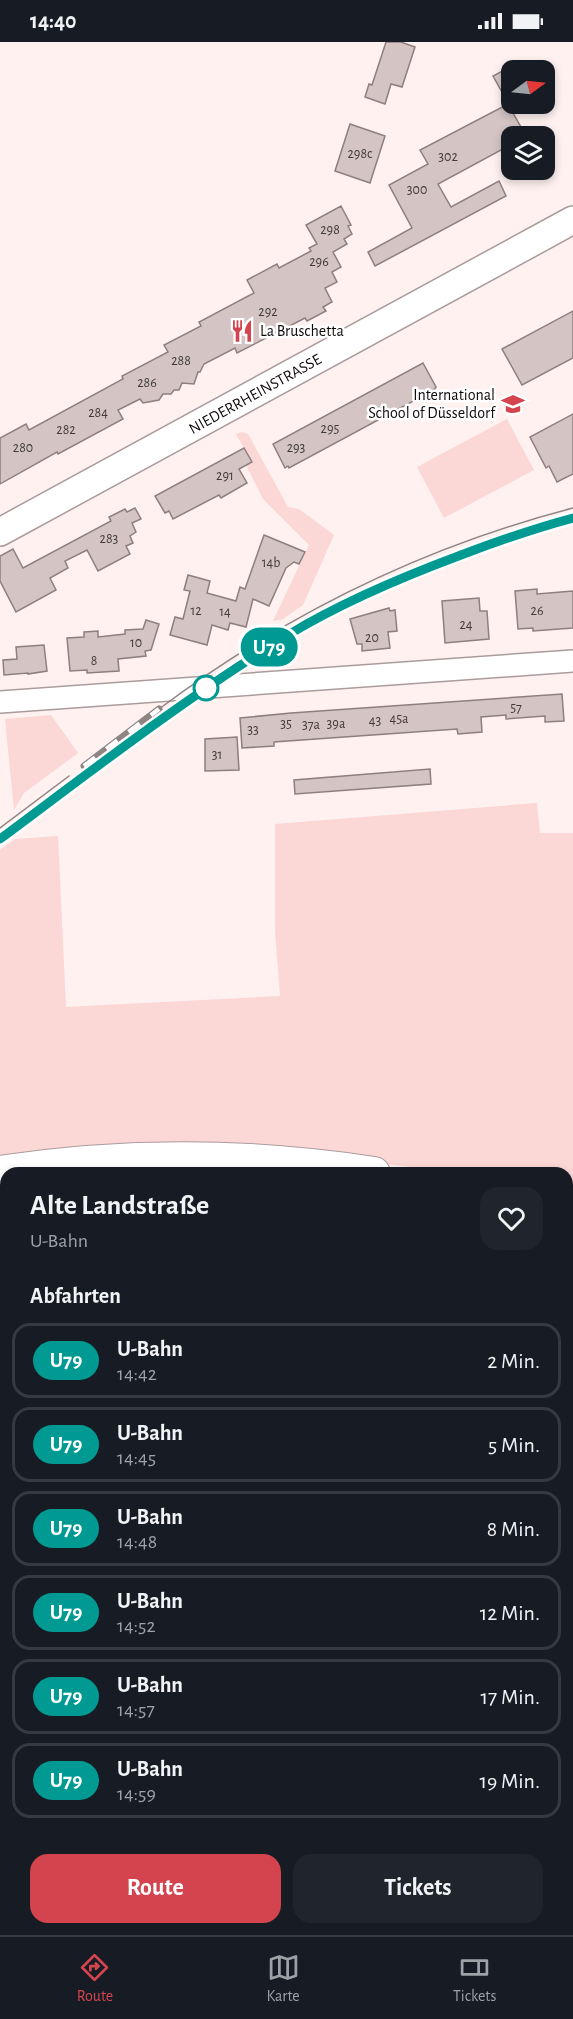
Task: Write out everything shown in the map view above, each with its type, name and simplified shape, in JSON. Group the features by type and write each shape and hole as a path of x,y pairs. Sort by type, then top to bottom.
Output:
{"highway":[{"path":"34,1167 160,1157 266,1160 324,1167"}],"main road":[{"name":"NIEDERRHEINSTRASSE","path":"0,532 573,220"}],"street":[{"path":"0,702 573,661"}],"shaded area":[{"path":"507,419 534,470 444,518 417,467"},
{"path":"242,432 248,434 288,507 299,509 334,535 303,605 283,619 273,621 309,545 263,499 246,465 252,462 236,434"},
{"path":"51,715 78,753 24,793 14,810 5,719"},
{"path":"537,803 540,833 573,833 573,1167 411,1167 296,1154 0,1161 0,850 15,839 58,836 66,1007 280,996 275,931 275,824"}],"building":[{"path":"386,42 401,42 415,47 402,87 391,84 385,104 365,97 369,84 372,85"},
{"path":"501,72 501,90 493,76"},
{"path":"501,108 501,114 514,114 520,126 501,126 501,150 438,184 451,207 499,181 506,196 375,266 368,252 412,228 389,185 428,164 420,150"},
{"path":"350,124 385,136 370,183 335,171"},
{"path":"341,206 351,225 348,226 352,234 344,239 347,244 333,252 341,267 332,272 337,282 325,288 332,302 323,307 326,311 307,321 305,318 237,353 235,348 204,364 194,384 182,383 179,390 174,390 171,394 163,394 159,400 143,403 140,399 118,410 123,419 0,484 0,438 26,424 29,430 168,352 164,345 201,326 199,322 254,293 247,280 277,264 279,268 311,251 309,248 317,244 306,225"},
{"path":"573,311 573,358 522,385 502,349"},
{"path":"423,363 436,387 434,390 289,468 288,466 285,468 273,444"},
{"path":"573,414 573,474 557,482 549,466 546,468 530,437"},
{"path":"244,448 252,462 239,469 247,483 221,498 219,495 173,519 169,511 165,513 155,496"},
{"path":"135,508 141,519 132,523 136,532 130,536 133,543 126,546 130,554 98,571 87,550 65,561 68,568 50,578 56,590 16,612 0,581 0,556 13,549 23,568 111,521 109,517 125,509 127,512"},
{"path":"264,535 305,552 299,564 294,562 286,568 269,606 253,599 246,627 230,623 228,630 212,625 207,645 170,635 175,617 183,619 190,591 184,590 188,575 210,581 207,593 236,601 240,587 245,589"},
{"path":"537,589 537,594 573,591 573,628 533,631 533,628 518,629 515,591"},
{"path":"479,598 480,611 487,611 489,639 445,643 442,601"},
{"path":"389,608 390,611 395,610 397,631 388,632 390,648 362,651 362,644 357,644 350,619"},
{"path":"146,620 159,624 151,650 145,651 146,656 118,659 119,671 87,673 87,670 70,671 67,638 84,637 84,632 98,631 98,637 125,634 125,630 143,629"},
{"path":"44,645 47,671 4,675 3,660 17,659 16,647"},
{"path":"562,694 564,721 545,722 545,716 506,719 506,715 481,717 482,732 458,734 457,729 274,742 274,746 242,748 240,718"},
{"path":"237,737 239,770 205,771 205,739"},
{"path":"430,769 431,784 295,794 294,780"}],"tram line":[{"path":"159,709 206,675 255,644 356,588 462,543 573,508"},
{"path":"0,839 178,707 308,623 349,602 414,574 514,536 573,518"},
{"path":"0,828 69,776"}],"railway":[{"path":"84,766 159,709"}],"metro line":[{"name":"U79","path":"0,839 207,687 290,634 349,602 401,578 531,529 573,518"}],"place":[{"name":"La Bruschetta","path":"242,331"},
{"name":"International School of Düsseldorf","path":"513,404"}]}
